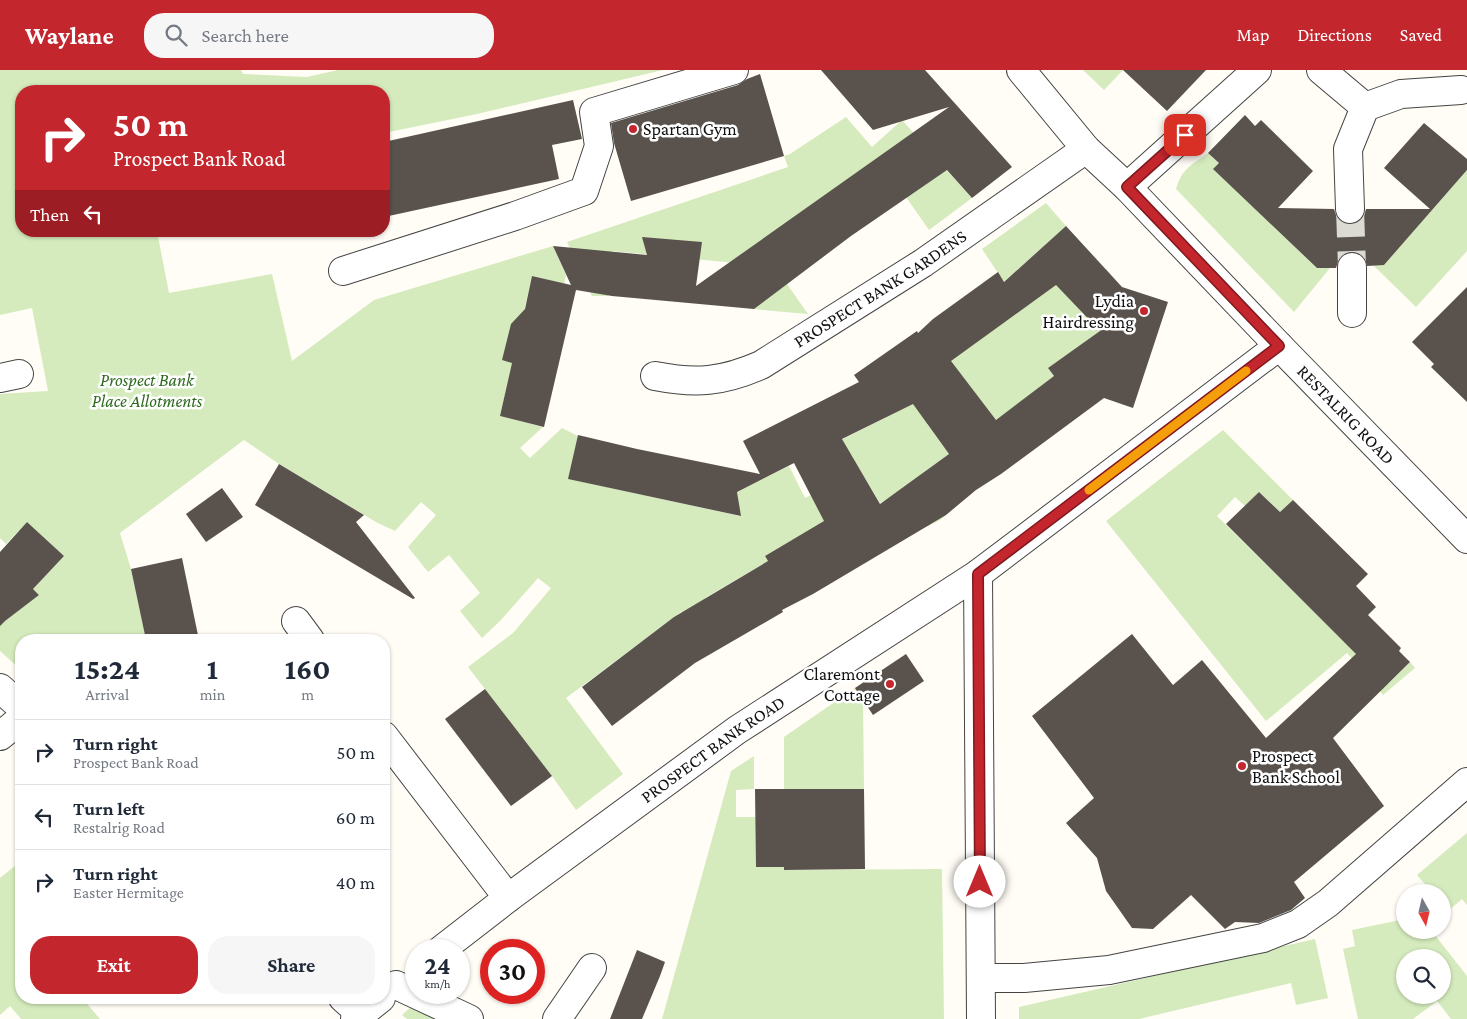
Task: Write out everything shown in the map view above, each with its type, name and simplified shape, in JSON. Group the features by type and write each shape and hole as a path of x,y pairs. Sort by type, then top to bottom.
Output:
{"street":[{"path":"343,271 515,216 584,191 599,146 594,112 734,70"},
{"name":"RESTALRIG ROAD","path":"1021,70 1086,149 1127,187 1467,539"},
{"path":"1127,187 1257,70"},
{"path":"1321,70 1366,107"},
{"path":"1350,209 1348,148 1366,107 1401,94 1461,90"},
{"name":"PROSPECT BANK GARDENS","path":"655,376 676,380 709,381 745,372 761,365 923,263 1086,149"},
{"path":"1352,267 1352,313"},
{"name":"PROSPECT BANK ROAD","path":"456,939 508,898 737,730 978,574 1279,346"},
{"path":"978,574 981,1019"},
{"path":"0,688 15,702"},
{"path":"0,736 15,723"},
{"path":"390,744 508,898"},
{"path":"981,978 1024,978 1109,970 1262,938 1298,924 1328,903 1467,782"},
{"path":"557,1019 592,968"},
{"path":"390,1000 470,1019"}],"green space":[{"name":"Prospect Bank Place Allotments","path":"0,70 241,70 243,74 307,77 338,70 663,70 477,114 390,132 390,85 15,85 15,237 158,237 169,293 272,274 292,361 374,300 553,246 566,275 564,284 532,276 500,416 543,427 520,448 530,458 562,428 578,436 569,479 740,516 737,491 789,466 805,498 831,485 815,453 885,418 919,383 942,413 927,424 949,454 924,472 952,510 940,520 926,527 904,489 880,503 861,472 841,526 792,540 765,556 768,561 705,598 700,631 681,612 566,698 623,774 576,810 468,667 513,633 551,588 538,578 500,621 482,638 460,611 480,593 449,555 428,572 408,547 436,515 421,502 395,531 376,522 279,464 244,440 120,533 131,569 145,634 15,634 15,665 0,651 0,624 39,595 33,589 64,556 27,522 6,544 0,538 0,394 48,391 32,308 0,315"},
{"path":"1083,70 1123,70 1104,90"},
{"path":"846,117 872,147 902,120 972,198 929,230 878,157 865,167 787,284 808,314 752,309 756,265 612,251 608,296 592,296 567,242 788,167 784,156 790,154"},
{"path":"1208,153 1219,163 1221,176 1317,268 1330,268 1294,312 1176,189 1181,176 1192,164"},
{"path":"1467,170 1467,251 1416,307 1373,265 1384,265"},
{"path":"1046,203 1066,226 1004,282 982,249"},
{"path":"1106,269 1116,281 1080,390 1065,356 1048,368 1054,377 996,420 943,367 1051,280 1071,300"},
{"path":"1223,430 1293,500 1280,512 1259,492 1245,506 1235,497 1217,516 1342,640 1389,683 1410,662 1415,668 1383,695 1347,653 1266,721 1106,521"},
{"path":"855,688 863,699 864,789 784,789 784,737"},
{"path":"754,756 754,789 736,790 736,817 756,817 756,867 785,867 785,870 942,869 944,1019 662,1019 731,771"},
{"path":"1467,833 1467,905 1462,899 1451,908 1451,884 1425,884 1417,875"},
{"path":"15,866 15,1004 87,1004 100,1019 21,1019 10,1006 0,1015 0,878"},
{"path":"1396,921 1396,939 1438,939 1446,949 1396,949 1396,1004 1433,1004 1413,1019 1358,1019 1343,949 1355,946 1352,930"},
{"path":"1315,939 1328,998 1296,1005 1291,983 1139,1019 1019,1019 1019,1007"},
{"path":"1451,956 1467,976 1467,1019 1451,1019 1439,1004 1451,1004"},
{"path":"412,1006 434,1019 407,1019 402,1015"}],"building":[{"path":"821,70 925,70 1012,167 972,198 947,170 851,236 754,309 612,296 576,290 544,427 500,416 512,363 502,360 511,324 525,309 532,276 571,285 553,246 647,255 642,237 702,242 696,286 949,107 873,130"},
{"path":"1123,70 1206,70 1167,111"},
{"path":"760,74 784,156 631,201 614,143 611,123 738,85"},
{"path":"573,100 582,139 552,145 559,179 390,216 390,141"},
{"path":"1245,115 1255,126 1261,120 1313,171 1278,208 1334,209 1337,218 1343,223 1350,225 1359,222 1364,216 1366,209 1430,209 1384,168 1424,123 1467,159 1467,170 1384,265 1367,266 1365,259 1360,254 1352,251 1345,253 1339,259 1336,268 1317,268 1213,169 1219,163 1208,153"},
{"path":"1066,226 1122,287 1168,302 1133,408 1104,398 1001,474 976,490 946,515 695,663 612,726 582,687 674,617 768,561 765,556 824,521 794,463 737,492 741,516 568,479 578,435 760,474 743,441 859,382 854,375 917,331 918,333 933,319 998,272 1004,282","holes":["1056,285 1100,331 1048,368 1054,376 996,420 951,361","913,404 949,454 880,504 842,439"]},
{"path":"1467,287 1467,402 1431,367 1434,364 1412,342"},
{"path":"279,464 364,515 356,522 415,598 413,599 255,505"},
{"path":"222,488 243,517 206,542 186,514"},
{"path":"1259,492 1280,512 1293,500 1368,574 1356,586 1376,607 1368,615 1401,648 1399,651 1410,662 1333,738 1384,806 1294,882 1305,898 1291,910 1259,923 1235,922 1225,929 1191,895 1153,929 1132,928 1106,891 1097,858 1066,823 1094,798 1032,716 1132,634 1173,685 1202,660 1266,738 1356,654 1226,524"},
{"path":"27,522 64,556 33,589 39,595 0,626 0,552"},
{"path":"182,558 198,634 145,634 131,569"},
{"name":"Claremont Cottage","path":"906,654 924,681 873,715 855,688"},
{"path":"485,689 552,776 511,806 445,719"},
{"path":"755,789 864,789 865,869 784,870 784,867 756,867"},
{"path":"637,950 665,962 660,976 642,1019 610,1019"}],"tunnel":[{"path":"1350,209 1352,267"}],"slow traffic":[{"path":"1089,490 1246,371"}],"place":[{"name":"Spartan Gym","path":"633,129"},
{"name":"Lydia Hairdressing","path":"1144,311"},
{"name":"Claremont Cottage","path":"890,684"},
{"name":"Prospect Bank School","path":"1242,766"}],"route":[{"path":"980,882 978,574 1279,346 1127,187 1185,135"}]}
